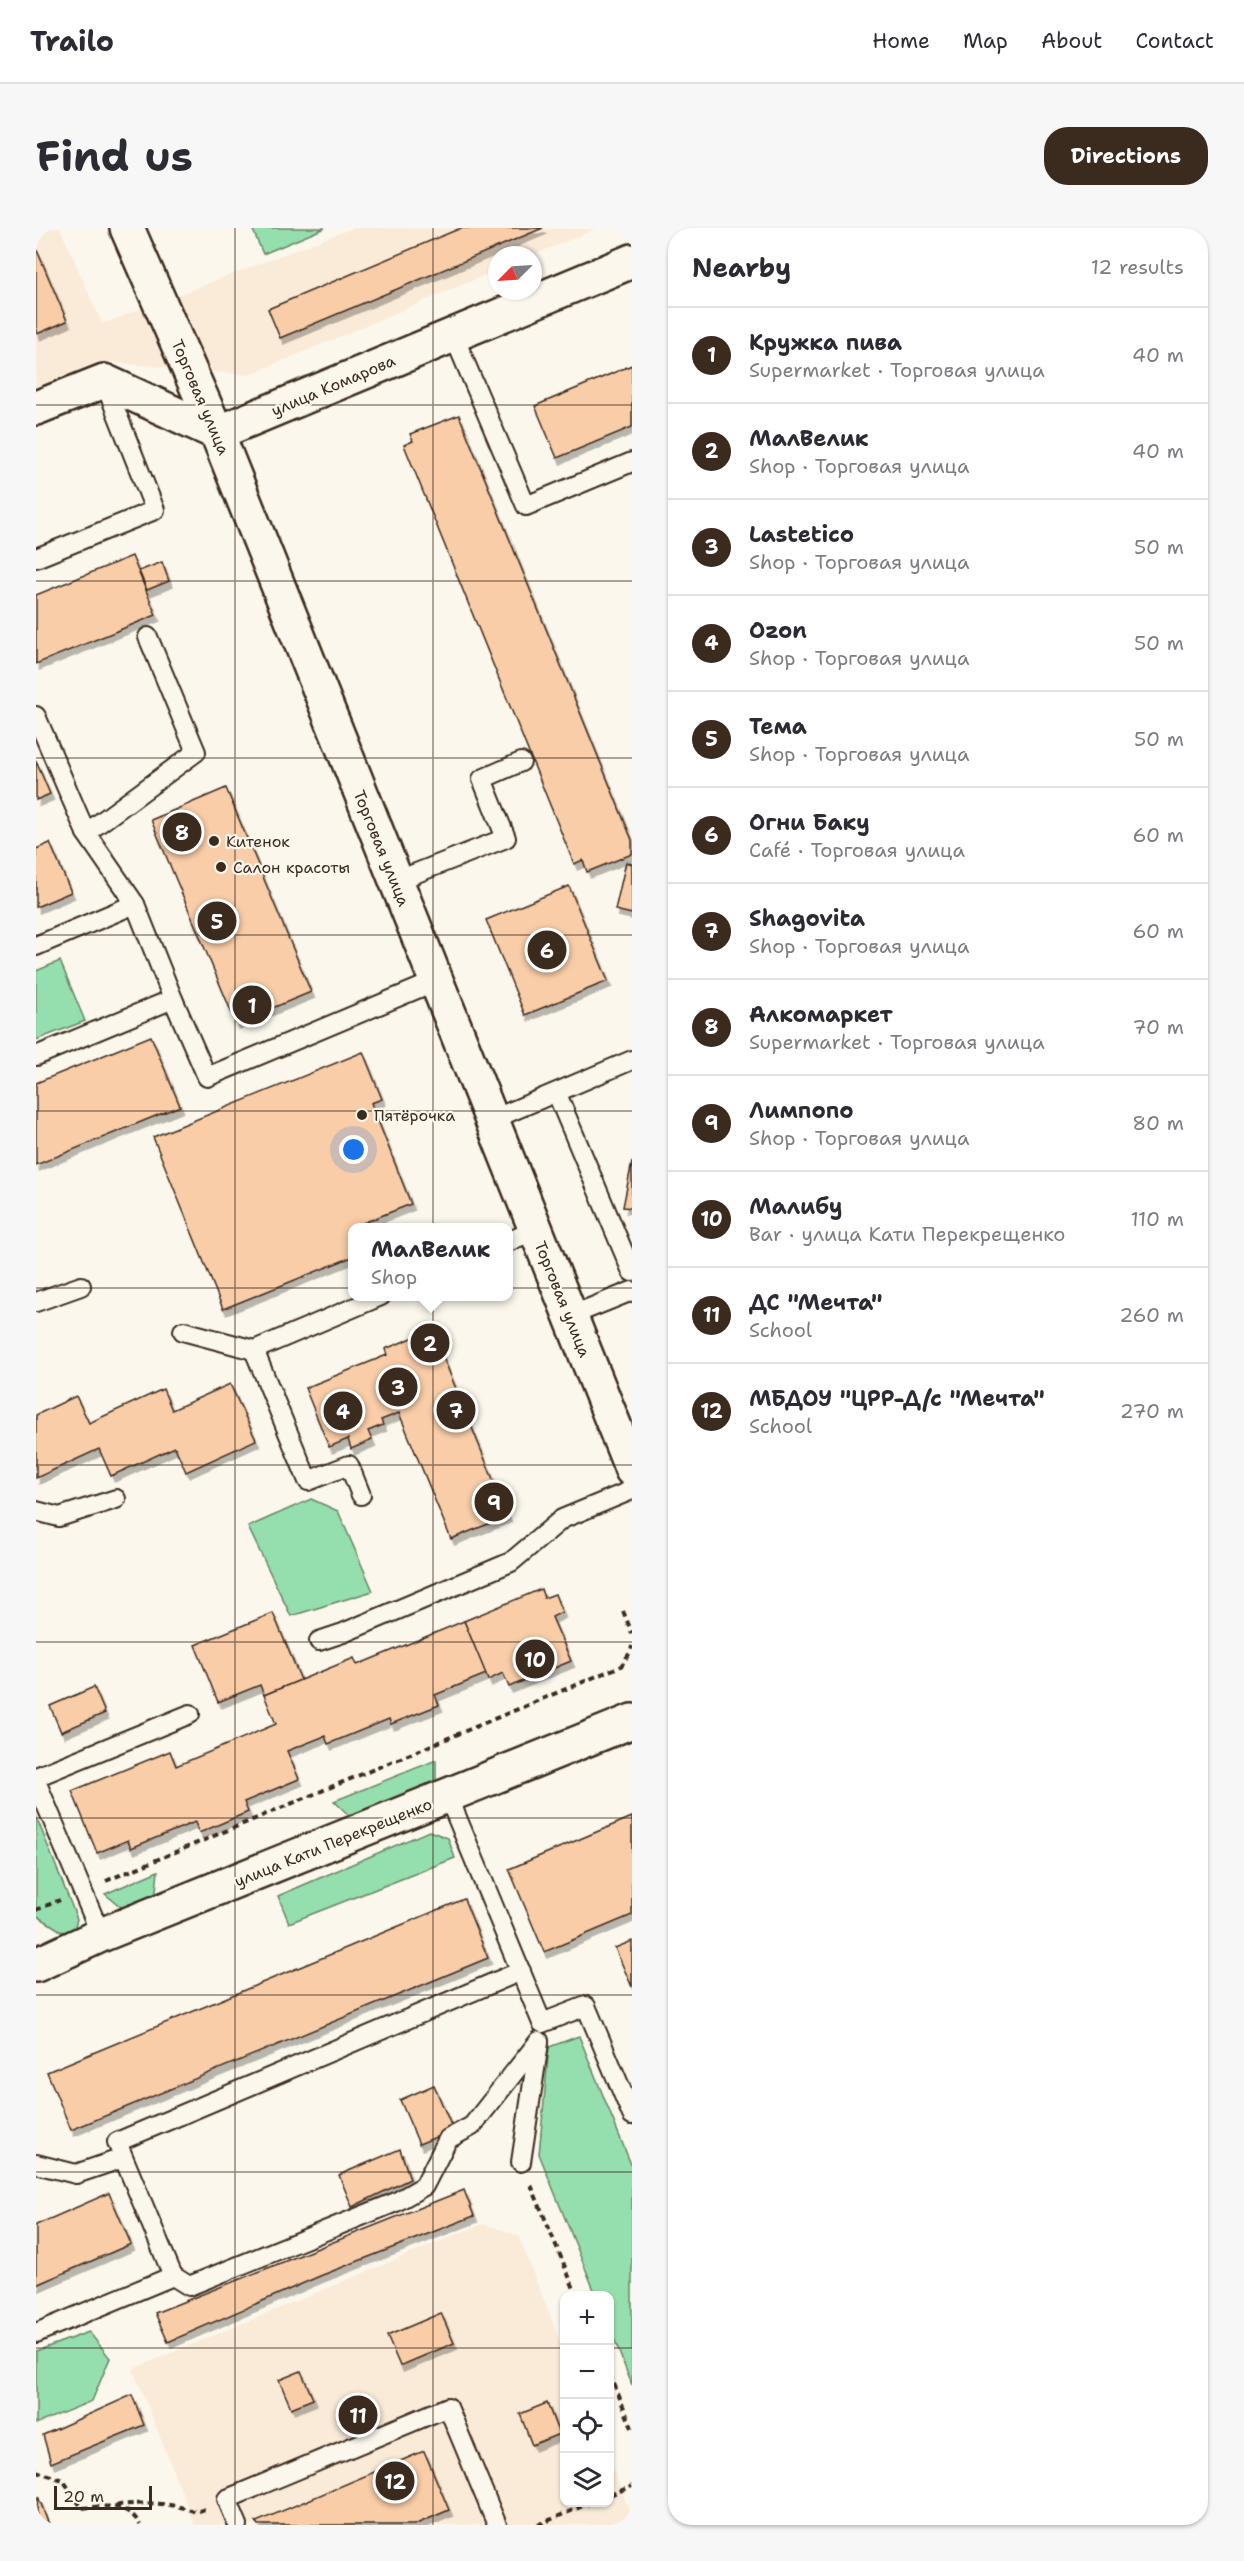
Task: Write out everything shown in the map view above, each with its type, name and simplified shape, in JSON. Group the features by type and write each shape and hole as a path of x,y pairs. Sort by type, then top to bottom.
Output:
{"street":[{"name":"Торговая улица","path":"127,228 217,434 491,1120 521,1236 570,1316 632,1470"},
{"name":"улица Комарова","path":"217,434 632,261"},
{"path":"38,401 104,381 217,434"},
{"name":"улица Кати Перекрещенко","path":"36,1965 101,1935 632,1721"}],"lane":[{"path":"453,334 526,506 632,462"},
{"path":"36,558 155,510 104,381"},
{"path":"86,833 196,752 148,637"},
{"path":"36,716 86,833 135,904 207,1077 435,981"},
{"path":"396,881 506,838 482,779 521,762"},
{"path":"36,946 135,904"},
{"path":"36,1056 173,999"},
{"path":"491,1120 557,1094 632,1060"},
{"path":"557,1094 632,1272"},
{"path":"36,1302 81,1286"},
{"path":"570,1316 632,1291"},
{"path":"183,1331 254,1350 369,1301"},
{"path":"254,1350 308,1481 349,1465 360,1494"},
{"path":"319,1641 511,1562 562,1519 632,1490"},
{"path":"36,1511 59,1517 116,1499"},
{"path":"101,1935 36,1779 190,1714"},
{"path":"448,1796 521,1971 541,2032 521,2162"},
{"path":"521,1971 117,2142 173,2276 189,2286 396,2202 424,2186 448,2139 472,2126 541,2032 586,2006 632,2115"},
{"path":"36,2164 76,2174 123,2158"},
{"path":"36,2333 173,2276"},
{"path":"238,2525 227,2499 448,2407 497,2525"}],"path":[{"path":"623,1611 632,1633"},
{"path":"36,1910 621,1666 632,1651 632,1646"},
{"path":"521,2162 575,2291"},
{"path":"614,2386 632,2428"},
{"path":"36,2471 63,2480 81,2508 152,2503 176,2504 196,2512 227,2499"},
{"path":"614,2493 632,2486"},
{"path":"115,2505 135,2516 140,2525"},
{"path":"538,2525 580,2507"}],"shaded area":[{"path":"36,228 60,228 102,324 353,228 595,229 542,251 542,246 488,246 488,274 249,375 99,361 36,388"},
{"path":"482,2224 518,2235 560,2341 560,2507 614,2507 614,2472 632,2517 632,2525 195,2525 133,2369"}],"green space":[{"path":"252,228 325,228 263,254"},
{"path":"60,961 85,1021 36,1040 36,971"},
{"path":"311,1499 338,1511 373,1591 291,1616 248,1527"},
{"path":"436,1760 436,1791 355,1821 334,1801"},
{"path":"36,1816 77,1919 72,1938 36,1915"},
{"path":"429,1831 448,1838 455,1858 289,1923 278,1896"},
{"path":"158,1871 155,1902 130,1914 105,1894"},
{"path":"579,2036 632,2167 632,2385 614,2339 614,2291 594,2291 539,2154 549,2047"},
{"path":"89,2332 110,2358 92,2401 36,2424 36,2351"}],"building":[{"path":"461,228 543,228 500,246 488,246 488,251 280,338 268,309"},
{"path":"36,248 67,321 37,334 36,331"},
{"path":"632,365 632,427 557,458 535,406"},
{"path":"459,415 632,840 632,854 587,872 583,860 574,864 404,445 413,441 410,434"},
{"path":"132,556 156,615 36,664 36,595"},
{"path":"162,562 169,581 147,590 139,571"},
{"path":"36,761 50,794 36,800"},
{"path":"226,788 311,992 236,1023 151,820"},
{"path":"50,843 71,892 36,907 36,849"},
{"path":"626,862 632,864 632,914 615,910"},
{"path":"569,886 608,981 525,1015 486,920"},
{"path":"151,1036 180,1106 36,1165 36,1083"},
{"path":"363,1052 382,1099 371,1103 411,1204 363,1223 348,1223 348,1259 223,1309 153,1137"},
{"path":"632,1162 632,1208 623,1207"},
{"path":"432,1330 508,1516 451,1539 399,1413 381,1420 383,1425 368,1431 372,1440 351,1449 348,1439 329,1447 305,1388 387,1355 385,1349"},
{"path":"230,1384 256,1440 186,1472 175,1447 111,1476 99,1449 36,1478 36,1415 76,1396 89,1423 163,1389 172,1410"},
{"path":"541,1589 544,1598 555,1594 562,1612 552,1617 571,1661 509,1687 503,1673 488,1680 464,1621"},
{"path":"273,1613 301,1680 264,1695 260,1685 218,1702 195,1645"},
{"path":"464,1621 486,1674 435,1695 439,1705 391,1724 389,1719 328,1744 325,1736 287,1751 299,1779 244,1802 248,1812 199,1833 195,1822 131,1848 128,1840 97,1853 72,1791 170,1751 176,1766 276,1724 264,1695 354,1658 357,1665"},
{"path":"94,1687 105,1713 61,1732 50,1706"},
{"path":"632,1817 632,1915 544,1952 509,1869"},
{"path":"464,1899 488,1958 71,2130 47,2072"},
{"path":"632,1941 632,1987 615,1948"},
{"path":"434,2085 453,2130 419,2144 400,2100"},
{"path":"400,2149 410,2179 352,2207 339,2175"},
{"path":"464,2190 474,2216 320,2276 168,2342 155,2313"},
{"path":"109,2193 131,2244 36,2285 36,2225"},
{"path":"441,2313 454,2343 400,2366 387,2336"},
{"path":"301,2371 313,2399 291,2408 279,2380"},
{"path":"132,2395 144,2425 51,2463 43,2435"},
{"path":"547,2403 559,2434 532,2445 520,2414"},
{"path":"424,2451 449,2510 414,2525 258,2525 256,2522"},
{"path":"38,2496 49,2525 36,2525"}],"place":[{"name":"Алкомаркет","path":"182,832"},
{"name":"Китенок","path":"214,841"},
{"name":"Салон красоты","path":"221,867"},
{"name":"Тема","path":"217,921"},
{"name":"Огни Баку","path":"547,950"},
{"name":"Кружка пива","path":"252,1005"},
{"name":"Пятёрочка","path":"362,1115"},
{"name":"МалВелик","path":"430,1343"},
{"name":"Lastetico","path":"398,1387"},
{"name":"Shagovita","path":"456,1410"},
{"name":"Ozon","path":"343,1411"},
{"name":"Лимпопо","path":"494,1502"},
{"name":"Малибу","path":"535,1659"},
{"name":"ДС \"Мечта\"","path":"358,2415"},
{"name":"МБДОУ \"ЦРР-Д/с \"Мечта\"","path":"395,2481"}]}
